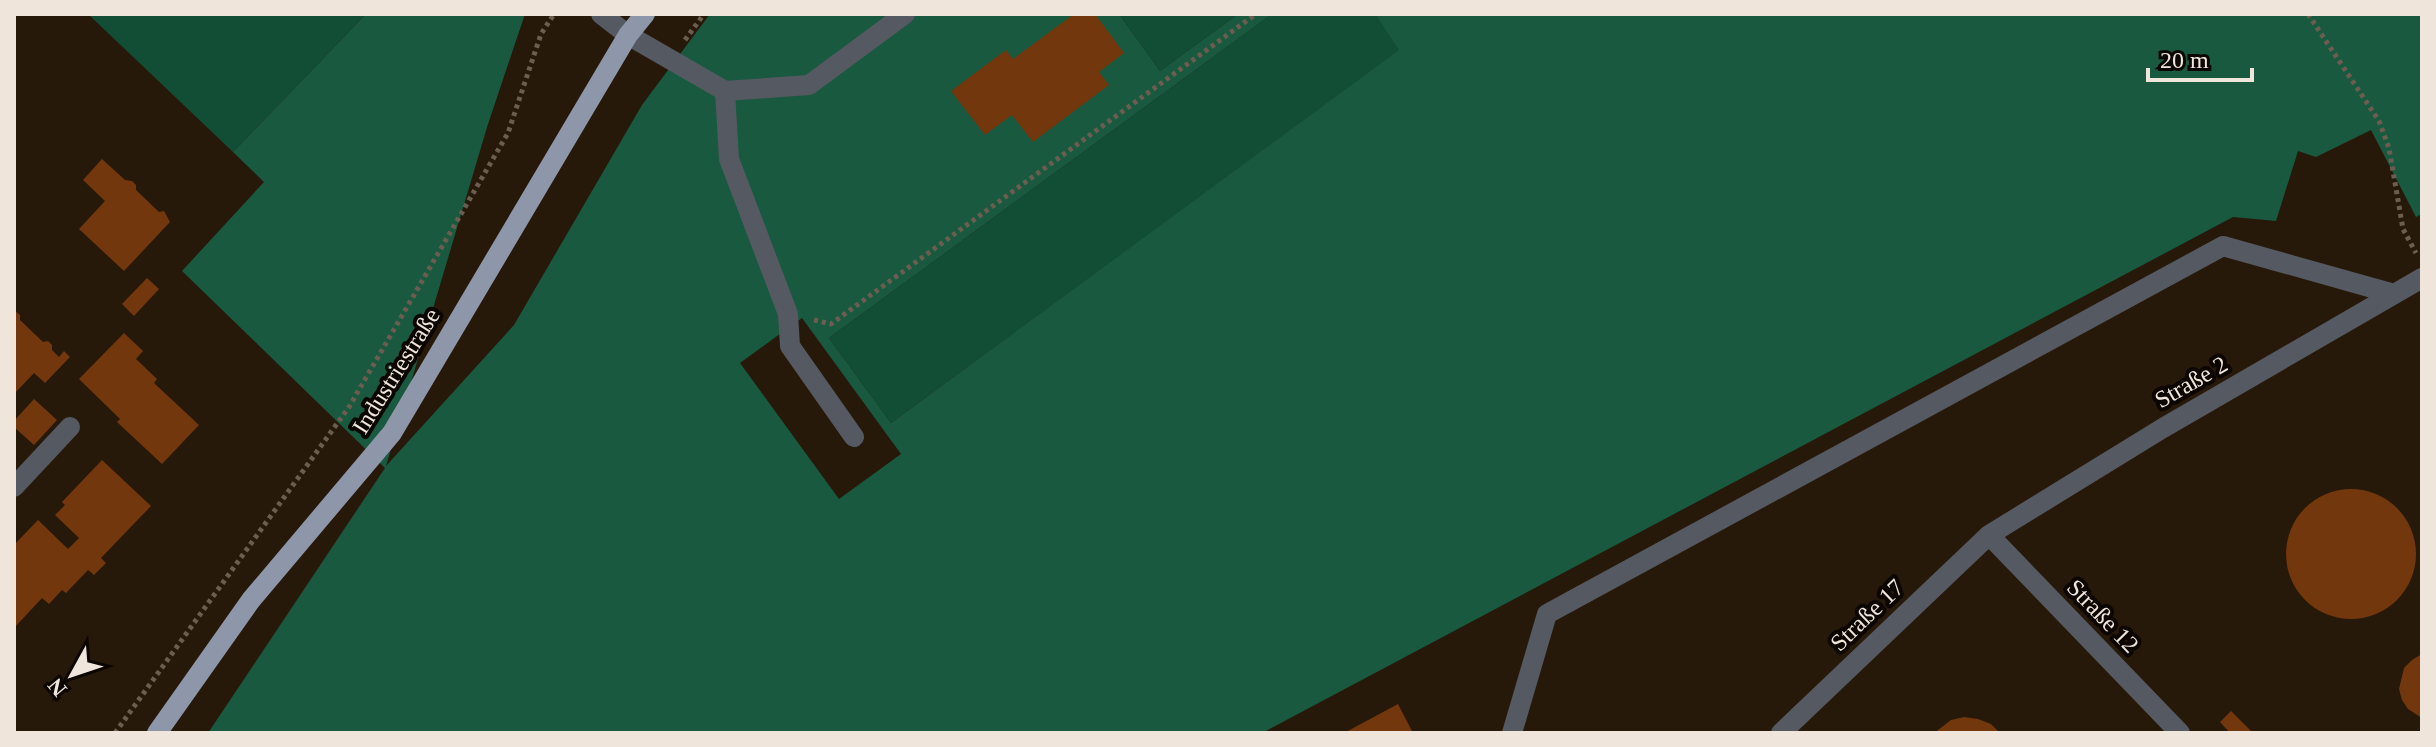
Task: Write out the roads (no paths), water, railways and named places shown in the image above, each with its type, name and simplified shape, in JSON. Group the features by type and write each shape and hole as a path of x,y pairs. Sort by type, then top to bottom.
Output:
{"main road":[{"name":"Industriestraße","path":"157,733 251,600 392,433 628,35 645,14"}],"street":[{"path":"601,14 628,35 725,91 809,85 905,14"},
{"path":"725,91 729,159 788,314 790,346 854,437"},
{"path":"1512,733 1547,614 2223,246 2394,294"},
{"name":"Straße 2","path":"1989,535 2163,428 2422,278"},
{"path":"15,485 70,427"},
{"name":"Straße 17","path":"1781,733 1989,535"},
{"name":"Straße 12","path":"1989,535 2180,733"}]}
